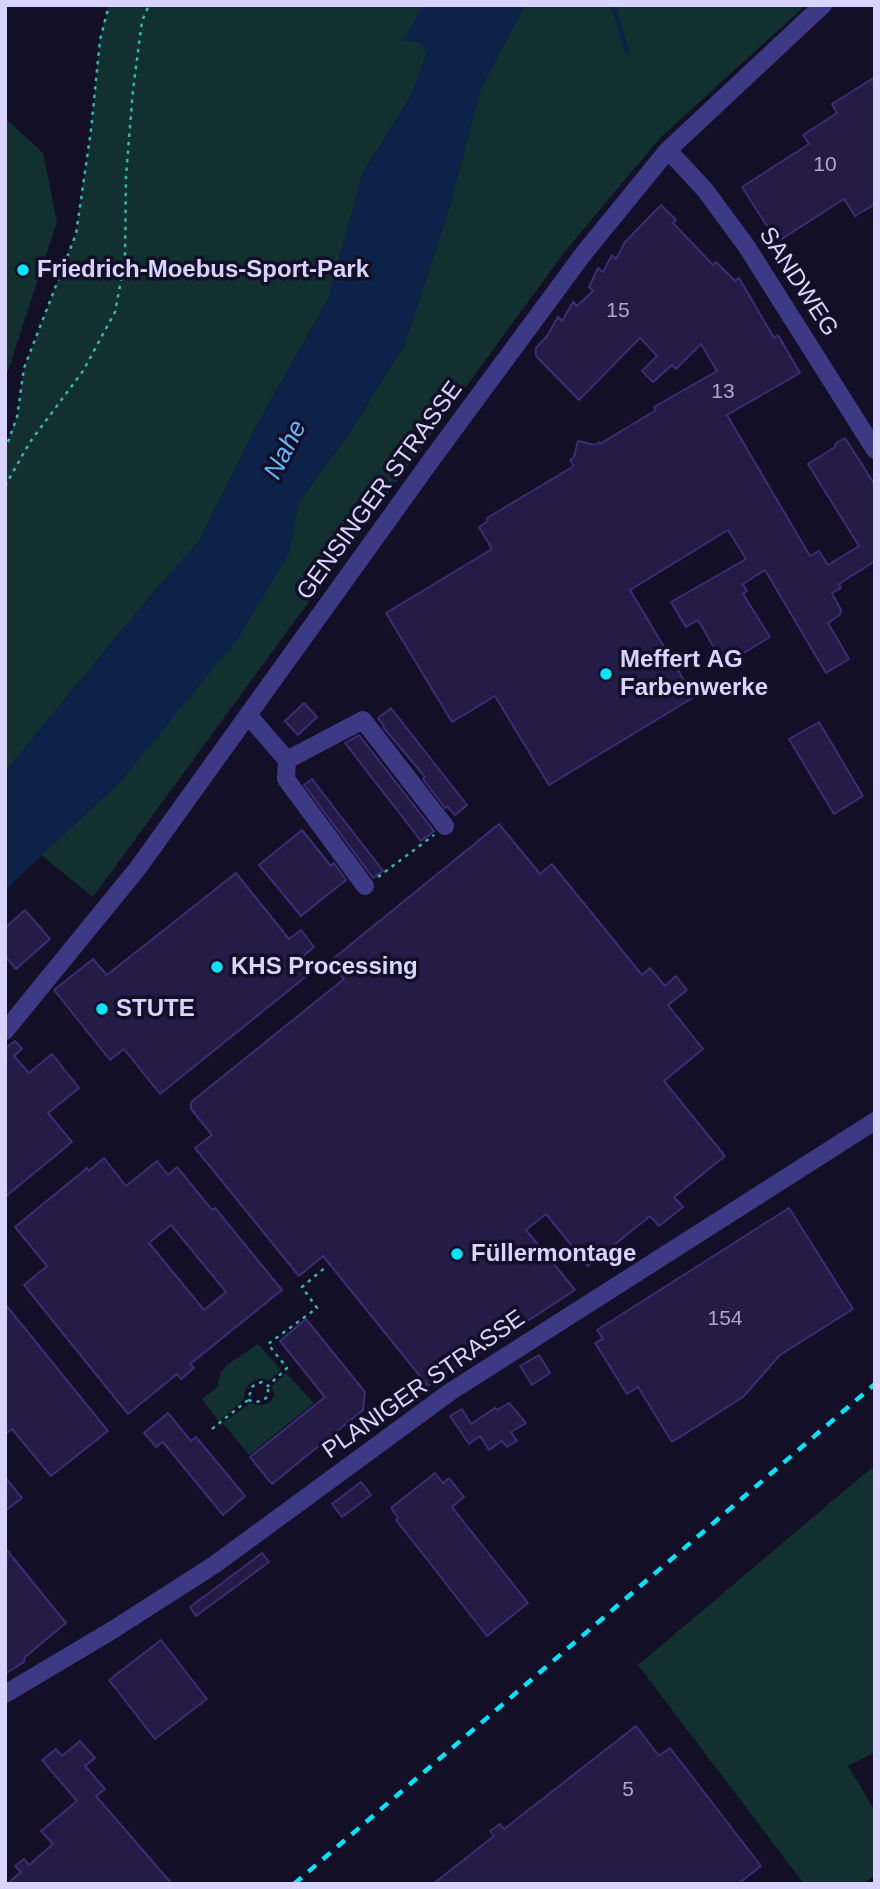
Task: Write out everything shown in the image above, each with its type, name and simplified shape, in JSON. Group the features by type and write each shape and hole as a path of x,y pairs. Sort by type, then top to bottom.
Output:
{"street":[{"name":"GENSINGER STRASSE","path":"5,1031 138,868 584,253 668,150 823,5"},
{"name":"SANDWEG","path":"668,150 705,190 747,247 875,450"},
{"path":"248,715 287,760 286,779 365,887"},
{"path":"287,760 363,720 445,826"},
{"name":"PLANIGER STRASSE","path":"5,1694 111,1631 214,1564 450,1392 875,1121"}],"path":[{"path":"5,450 18,417 24,368 76,234 91,130 100,40 109,5"},
{"path":"5,486 30,442 83,371 115,312 125,258 133,90 142,21 149,5"},
{"path":"365,887 445,826"},
{"path":"248,1400 264,1400 268,1396 268,1385 287,1368 268,1344 317,1308 302,1287 327,1266"},
{"path":"212,1429 248,1400 252,1387 262,1382 268,1385"}],"green space":[{"path":"109,5 424,5 404,40 420,42 427,53 412,94 363,173 328,299 252,434 199,541 5,772 5,450 17,417 24,368 76,234 91,130 100,40"},
{"path":"525,5 806,5 661,137 566,250 93,897 41,855 122,780 289,553 299,501 348,435 404,345 448,212 480,90"},
{"name":"Friedrich-Moebus-Sport-Park","path":"5,118 43,153 57,222 5,380"},
{"path":"258,1344 281,1370 269,1381 262,1378 251,1383 245,1391 244,1399 219,1422 202,1399 217,1387 221,1372 228,1364"},
{"path":"286,1373 314,1403 249,1455 223,1423 250,1403 268,1403 274,1395 272,1386"},
{"path":"875,1465 875,1752 848,1766 875,1811 875,1876 862,1884 804,1884 638,1665"}],"water":[{"name":"Nahe","path":"424,5 525,5 480,90 448,212 404,345 348,435 299,501 289,553 239,637 122,780 5,890 5,772 199,541 252,434 328,299 363,173 412,94 427,53 420,42 403,40"}],"building":[{"path":"875,77 875,204 855,216 844,199 777,242 742,187 809,144 803,135 837,113 832,104"},
{"path":"661,205 676,220 673,223 713,265 716,262 735,281 739,278 774,338 778,335 800,373 727,415 810,556 819,551 828,565 859,546 808,464 845,438 875,485 875,561 839,584 841,588 832,593 841,610 840,615 828,623 849,659 826,673 765,570 743,584 747,591 743,594 770,637 724,665 698,620 686,627 671,602 746,559 728,530 630,590 694,697 549,785 495,696 452,722 386,613 492,549 479,527 488,521 487,518 574,466 570,460 574,457 578,441 600,444 656,410 654,407 717,371 701,344 676,369 672,365 653,382 642,371 657,356 640,338 579,400 536,356 536,348 558,317 562,321 573,302 577,306 593,291 589,287 598,268 603,272 612,255 616,259 625,242"},
{"path":"304,703 317,717 298,735 285,721"},
{"path":"391,708 467,805 455,815 447,806 445,808 423,779 425,777 383,727 378,718"},
{"path":"819,722 863,796 834,814 789,739"},
{"path":"359,735 434,831 421,841 345,743"},
{"path":"312,779 383,871 373,878 304,785"},
{"path":"499,824 540,874 552,864 642,975 650,968 665,986 676,976 687,990 668,1005 703,1049 664,1081 725,1156 674,1197 683,1207 659,1226 650,1216 588,1266 546,1214 526,1230 575,1290 428,1386 323,1256 299,1276 195,1148 212,1135 191,1109 191,1102 344,979 335,968 340,965 334,958"},
{"path":"302,830 331,866 334,863 346,880 301,916 259,865"},
{"name":"KHS Processing","path":"236,873 289,939 301,930 314,947 303,956 314,970 160,1094 124,1049 110,1060 54,990 93,959 107,975"},
{"path":"25,910 50,939 16,969 5,956 5,928"},
{"path":"15,1041 22,1049 14,1056 29,1073 52,1054 79,1088 48,1113 72,1142 5,1197 5,1045 7,1047"},
{"path":"104,1158 126,1186 157,1161 168,1175 177,1167 212,1210 215,1208 282,1290 190,1364 194,1368 181,1379 177,1374 128,1414 24,1285 47,1266 15,1227 87,1168 89,1171","holes":["171,1225 226,1292 204,1310 149,1243"]},
{"path":"789,1208 853,1309 780,1355 743,1397 672,1442 638,1387 627,1394 595,1343 603,1339 597,1330"},
{"path":"5,1304 108,1431 51,1476 12,1429 5,1434"},
{"path":"306,1319 365,1392 363,1410 272,1484 250,1457 325,1397 280,1341"},
{"path":"539,1355 550,1373 532,1385 520,1366"},
{"path":"509,1403 526,1423 511,1432 517,1441 507,1447 502,1441 489,1450 480,1436 469,1444 450,1416 462,1409 471,1424 495,1408 497,1410"},
{"path":"168,1413 191,1441 196,1437 245,1496 223,1515 163,1442 156,1447 144,1433"},
{"path":"435,1473 443,1483 449,1478 464,1497 452,1507 528,1603 487,1636 396,1520 398,1518 391,1508"},
{"path":"5,1477 22,1498 5,1511"},
{"path":"361,1482 371,1495 342,1517 332,1504"},
{"path":"5,1548 66,1623 25,1657 24,1662 5,1674"},
{"path":"262,1553 269,1562 196,1616 190,1607"},
{"path":"161,1640 207,1699 155,1739 109,1680"},
{"path":"636,1726 659,1756 670,1748 761,1866 738,1884 433,1884 494,1836 490,1831 500,1824 504,1829"},
{"path":"80,1741 95,1758 85,1766 105,1789 96,1796 172,1884 7,1884 21,1872 15,1866 24,1859 29,1865 53,1844 41,1831 77,1801 42,1760 56,1749 62,1756"}],"waterway":[{"path":"613,5 627,52"}],"railway":[{"path":"294,1884 875,1384"}],"place":[{"name":"Friedrich-Moebus-Sport-Park","path":"23,270"},
{"name":"Meffert AG Farbenwerke","path":"606,674"},
{"name":"KHS Processing","path":"217,967"},
{"name":"STUTE","path":"102,1009"},
{"name":"Füllermontage","path":"457,1254"}]}
